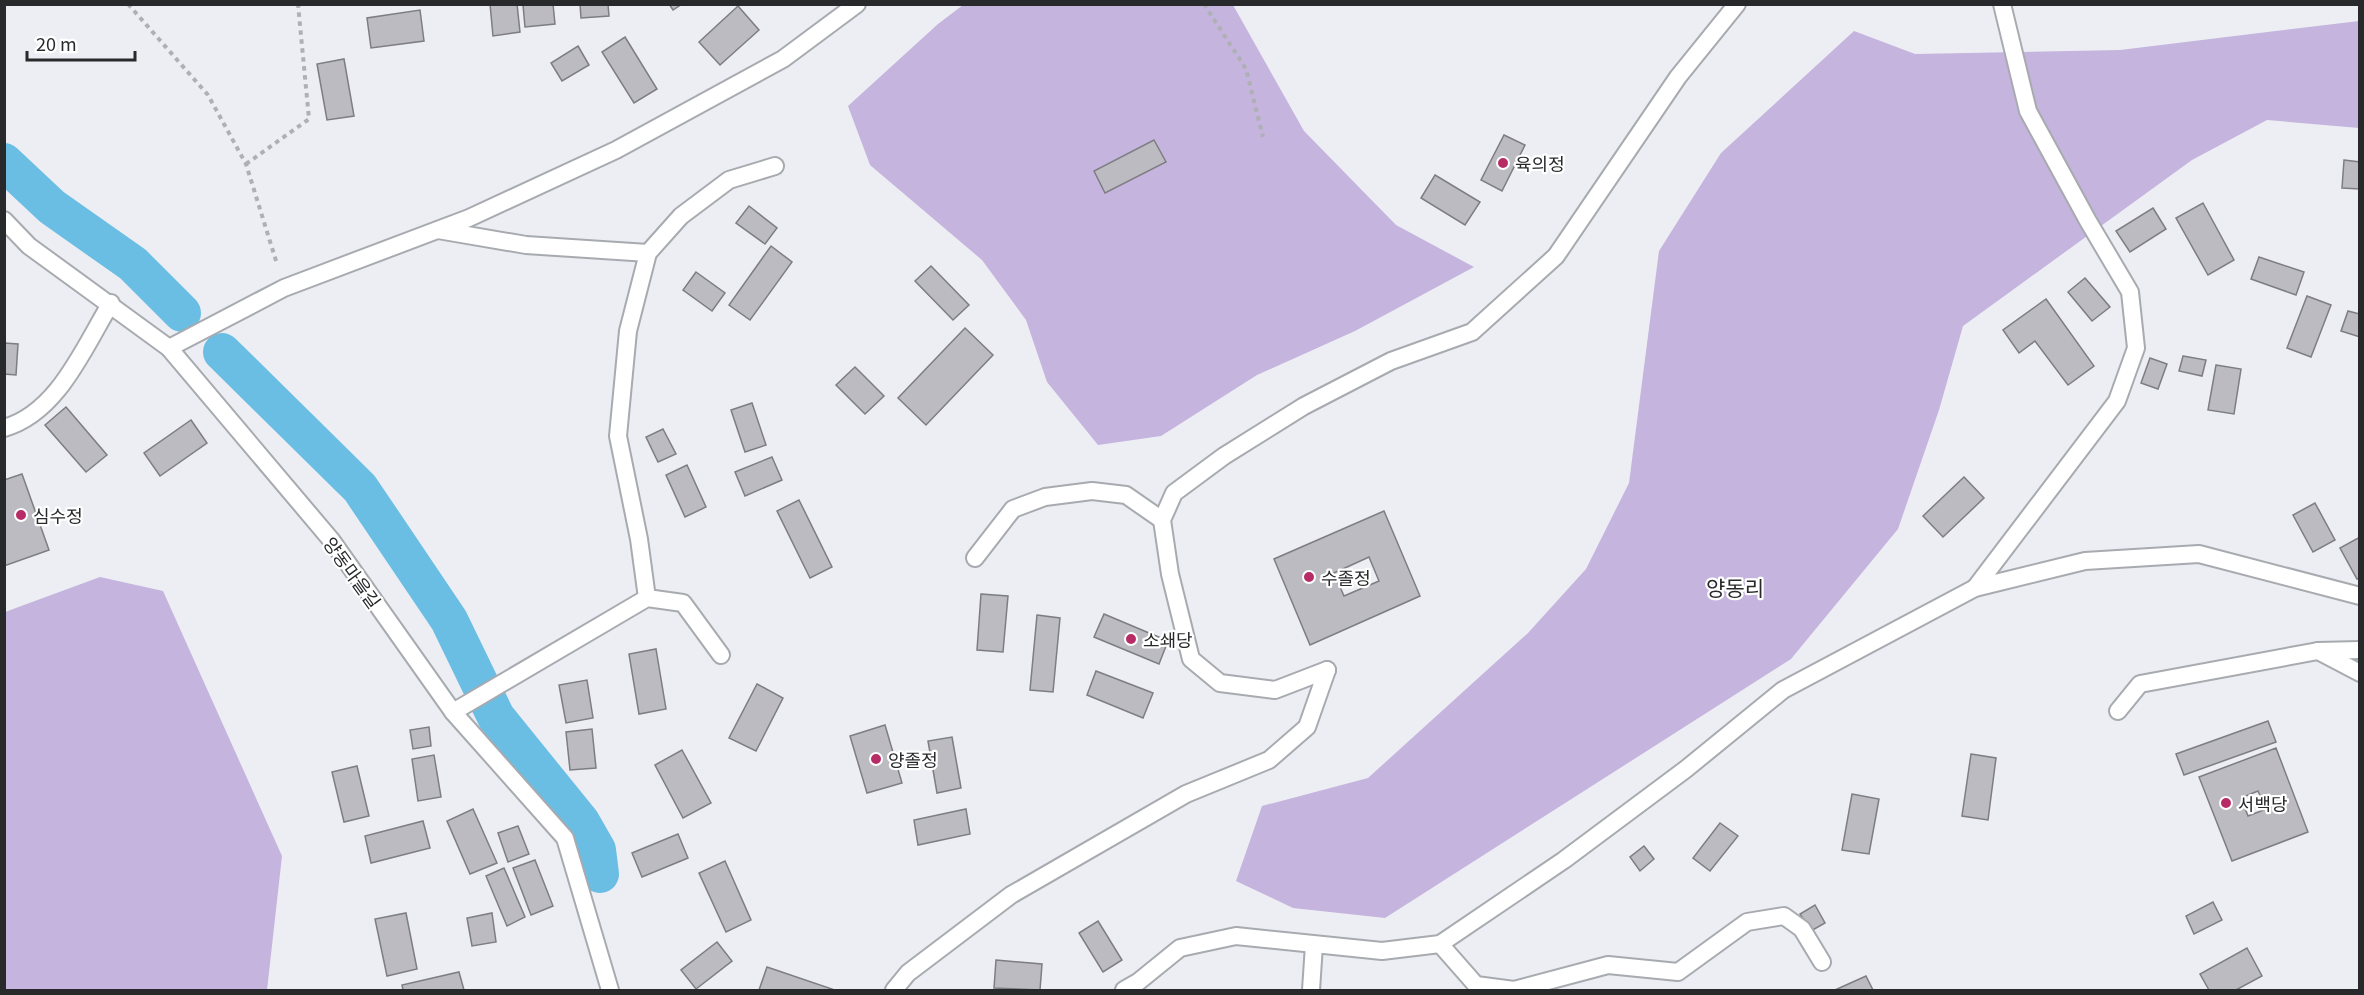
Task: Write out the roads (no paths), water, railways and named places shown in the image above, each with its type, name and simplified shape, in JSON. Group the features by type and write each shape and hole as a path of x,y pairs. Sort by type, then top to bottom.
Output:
{"lane":[{"path":"169,348 284,288 469,218 616,150 783,59 857,4"},
{"path":"894,990 908,974 1011,895 1186,794 1269,760 1307,727 1327,670 1275,690 1220,683 1191,659 1170,573 1162,520 1174,493 1224,456 1304,406 1391,361 1472,332 1556,256 1678,77 1737,4"},
{"path":"1975,588 2117,400 2136,348 2130,292 2028,111 2002,4"},
{"path":"647,598 639,539 618,436 628,330 648,253 681,216 729,180 776,166"},
{"name":"양동마을길","path":"4,220 29,246 111,303 169,348 332,541 455,711 565,838 610,990"},
{"path":"437,230 526,245 648,253"},
{"path":"4,428 16,425 46,404 111,303"},
{"path":"975,558 1013,509 1045,497 1092,491 1126,495 1162,520"},
{"path":"1124,990 1138,982 1180,948 1236,936 1382,951 1440,944 1582,846 1686,769 1783,690 1975,588 2085,561 2199,554 2360,596"},
{"path":"455,711 647,598 683,603 721,655"},
{"path":"2118,711 2140,684 2318,651 2360,650"},
{"path":"2318,651 2360,673"},
{"path":"1440,944 1475,988 1514,990 1608,965 1678,972 1747,922 1784,916 1802,929 1822,962"},
{"path":"1311,990 1314,945"}],"waterway":[{"path":"4,162 52,207 133,264 182,313"},
{"path":"222,352 360,488 449,620 496,717 581,822 597,850 600,874"}],"place":[{"name":"육의정","path":"1503,163"},
{"name":"심수정","path":"21,515"},
{"name":"수졸정","path":"1309,577"},
{"name":"소쇄당","path":"1131,639"},
{"name":"양졸정","path":"876,759"},
{"name":"서백당","path":"2226,803"}],"district":[{"name":"양동리","path":"1735,587"}]}
